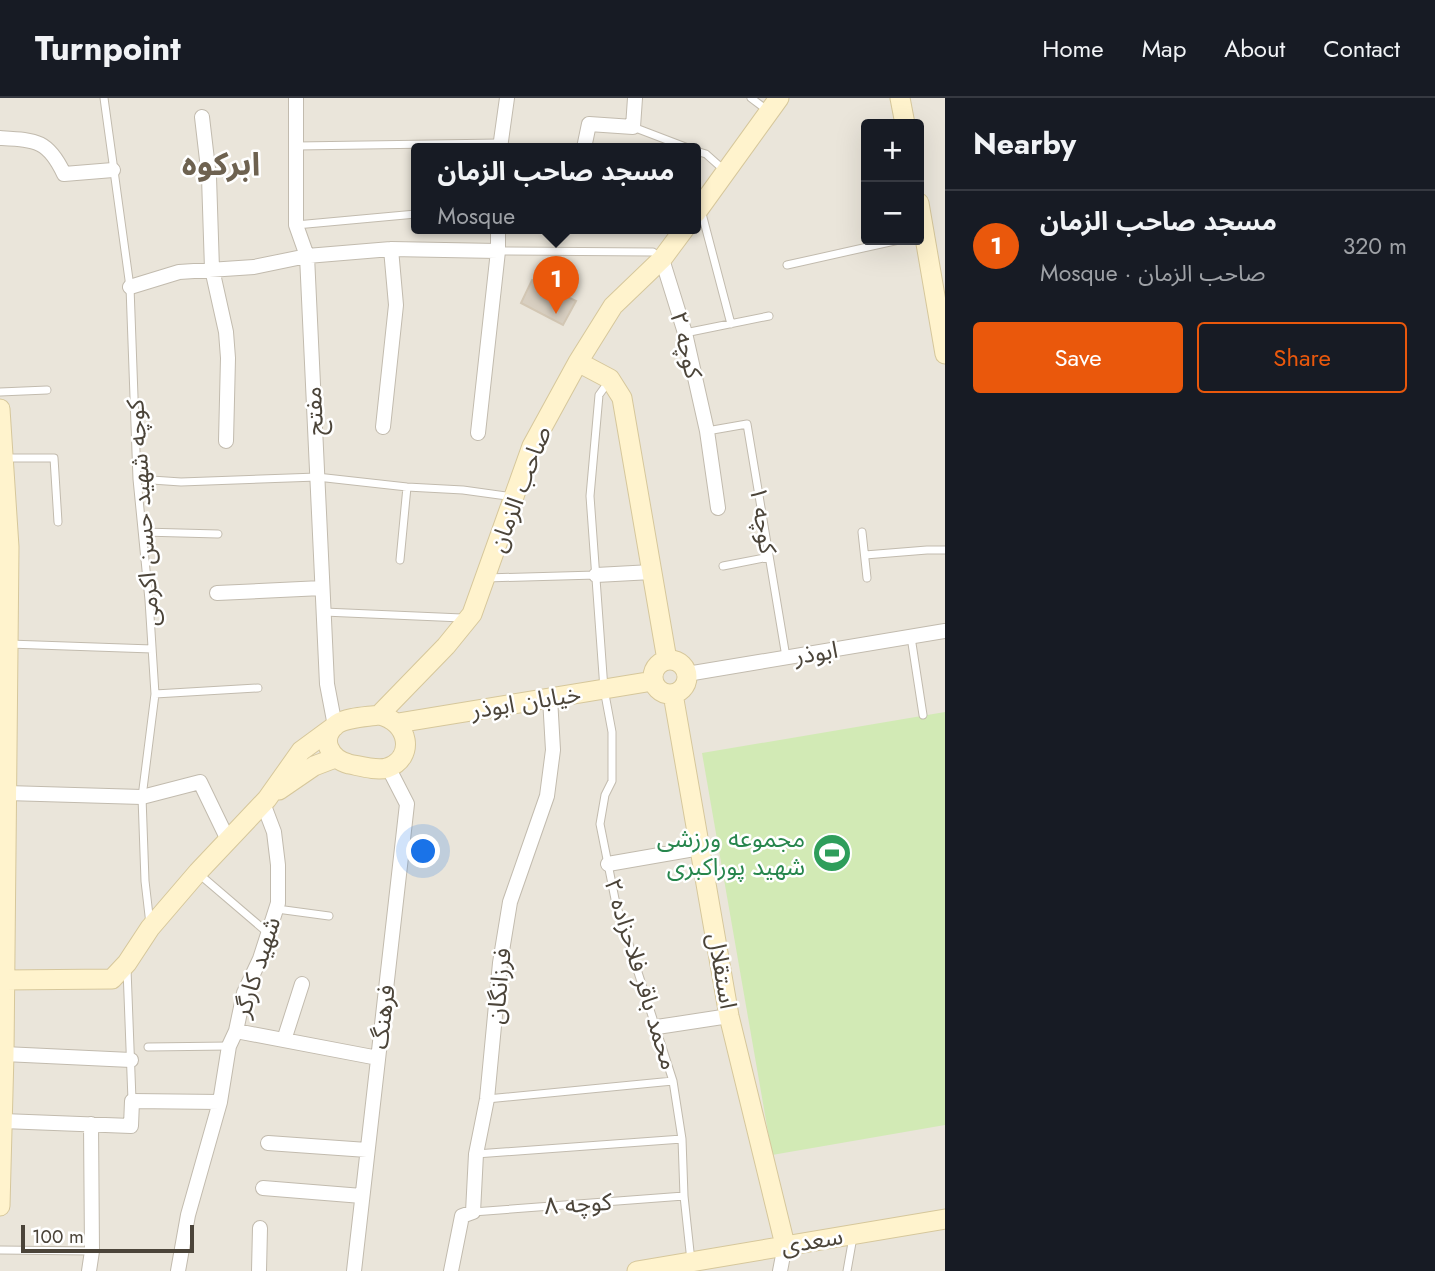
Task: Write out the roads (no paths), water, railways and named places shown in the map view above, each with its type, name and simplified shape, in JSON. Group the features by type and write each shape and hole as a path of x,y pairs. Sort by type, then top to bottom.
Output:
{"street":[{"name":"مفتح","path":"296,98 296,225 307,256 327,684 335,726"},
{"path":"500,143 507,98"},
{"path":"585,143 589,124 634,128 635,98"},
{"path":"900,98 904,119"},
{"path":"701,206 774,104"},
{"path":"202,117 209,177 212,268 226,332 228,358 226,441"},
{"path":"0,138 25,139 49,149 64,174 113,170"},
{"path":"478,433 498,234"},
{"name":"صاحب الزمان","path":"379,715 446,646 472,614 532,446 578,362 613,306 662,259 681,234"},
{"path":"924,245 940,297 945,354"},
{"path":"130,287 179,272 254,267 307,256 391,249 498,251"},
{"path":"383,427 396,305 391,249"},
{"name":"کوچه ۲","path":"662,259 685,333 707,431 718,508"},
{"path":"578,362 610,379 622,398 667,660"},
{"path":"0,409 4,615 8,644 4,705 7,793 0,1206"},
{"path":"596,575 652,572"},
{"path":"217,593 322,588"},
{"name":"ابوذر","path":"687,674 945,631"},
{"path":"667,660 679,661 687,674 688,681 682,690 673,694 661,692 653,681 653,673 658,663 667,660"},
{"name":"خیابان ابوذر","path":"398,723 653,681"},
{"name":"استقلال","path":"673,694 729,1016 785,1245"},
{"name":"فرزانگان","path":"451,1271 462,1216 473,1212 476,1154 487,1099 500,963 510,902 528,857 547,796 552,750 550,698"},
{"path":"3,980 111,979 127,963 150,928 198,872 265,801 301,751 335,726 346,721 379,715 390,717 398,723 406,738 402,756 388,767 377,769 345,763 335,758 328,749 328,736 335,726"},
{"path":"265,801 314,766 335,758"},
{"name":"فرهنگ","path":"354,1271 407,804 388,767"},
{"path":"7,793 142,797 200,782 228,840"},
{"name":"شهید کارگر","path":"265,801 274,832 278,865 278,903 260,959 244,993 236,1031 378,1058"},
{"path":"608,864 700,848"},
{"path":"284,1040 302,984"},
{"path":"657,1027 729,1016"},
{"path":"178,1271 188,1215 220,1102 229,1046 236,1031"},
{"path":"4,1054 131,1060"},
{"path":"3,1121 131,1126 132,1101 220,1102"},
{"path":"89,1271 92,1251 91,1124"},
{"path":"268,1143 367,1150"},
{"path":"263,1188 362,1196"},
{"name":"سعدی","path":"638,1271 945,1219"},
{"path":"259,1271 260,1228"},
{"path":"780,1271 785,1245"}],"lane":[{"name":"کوچه شهید حسن اکرمی","path":"104,98 130,287 137,480 155,694 142,797 145,881 150,928"},
{"path":"751,98 774,104"},
{"path":"634,128 674,143"},
{"path":"297,146 411,145"},
{"path":"701,152 725,171"},
{"path":"296,225 411,214"},
{"path":"701,221 730,324"},
{"path":"787,265 877,245"},
{"path":"498,251 653,252 662,259"},
{"path":"685,333 769,316"},
{"name":"محمد باقر فلاحزاده ۲","path":"610,379 599,395 590,496 604,689 612,732 612,781 605,794 600,824 617,904 673,1081 682,1139 684,1196 691,1262"},
{"path":"0,392 47,390"},
{"name":"کوچه ۱","path":"707,431 747,424 786,658"},
{"path":"2,467 54,457 58,522"},
{"path":"137,480 195,482 317,477 463,490 514,498"},
{"path":"400,560 407,487"},
{"path":"143,532 218,534"},
{"path":"862,532 867,578"},
{"path":"865,555 945,551"},
{"path":"723,566 769,557"},
{"path":"485,578 596,575"},
{"path":"323,612 468,619"},
{"path":"911,637 923,715"},
{"path":"8,644 152,649"},
{"path":"155,694 258,688"},
{"path":"198,872 268,933"},
{"path":"276,909 329,916"},
{"path":"127,963 132,1101"},
{"path":"148,1047 229,1046"},
{"path":"487,1099 673,1081"},
{"path":"476,1154 682,1139"},
{"name":"کوچه ۸","path":"473,1212 684,1196"},
{"path":"847,1271 854,1233"},
{"path":"0,1250 92,1251"}],"place":[{"name":"مسجد صاحب الزمان","path":"556,314"},
{"name":"مجموعه ورزشی شهید پوراکبری","path":"832,853"}],"district":[{"name":"ابرکوه","path":"221,164"}]}
